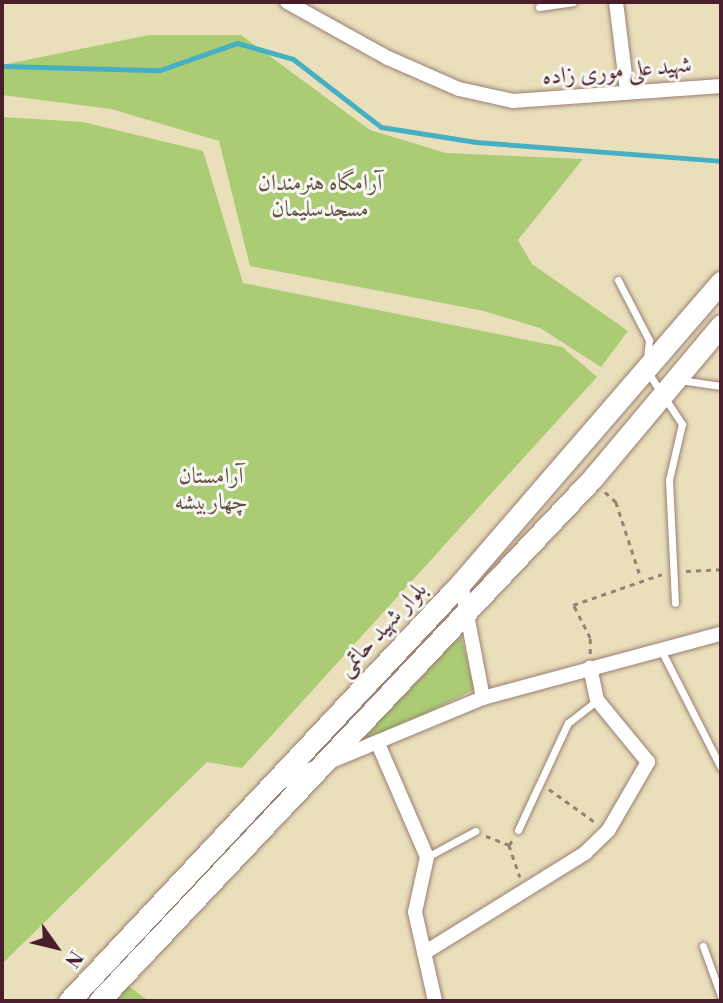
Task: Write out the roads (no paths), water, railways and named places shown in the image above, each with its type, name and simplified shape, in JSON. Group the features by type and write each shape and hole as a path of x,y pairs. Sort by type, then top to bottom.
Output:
{"main road":[{"name":"بلوار شهید حاتمی","path":"69,1001 461,583 721,282"},
{"path":"99,1001 323,768 592,479 721,326"}],"street":[{"name":"شهید علی موری زاده","path":"287,2 459,89 525,101 575,101 627,90 721,86"},
{"path":"616,2 627,90"},
{"path":"461,583 471,610 483,698"},
{"path":"271,786 379,746 483,698 721,634"},
{"path":"424,953 526,886 554,877 608,831 648,762 597,700 590,668"},
{"path":"379,746 427,858 415,912 435,1001"},
{"path":"247,812 263,828"}],"lane":[{"path":"539,7 573,2"},
{"path":"618,280 649,340 646,369 668,386 682,424 669,480 675,603"},
{"path":"668,386 721,386"},
{"path":"660,649 721,768"},
{"path":"518,830 568,723 597,700"},
{"path":"427,858 475,831"},
{"path":"703,946 721,996"}],"waterway":[{"path":"2,66 160,70 237,43 293,59 381,127 476,142 721,161"}],"park label":[{"name":"آرامگاه هنرمندان مسجدسلیمان","path":"320,196"},
{"name":"آرامستان چهاربیشه","path":"211,489"}]}
